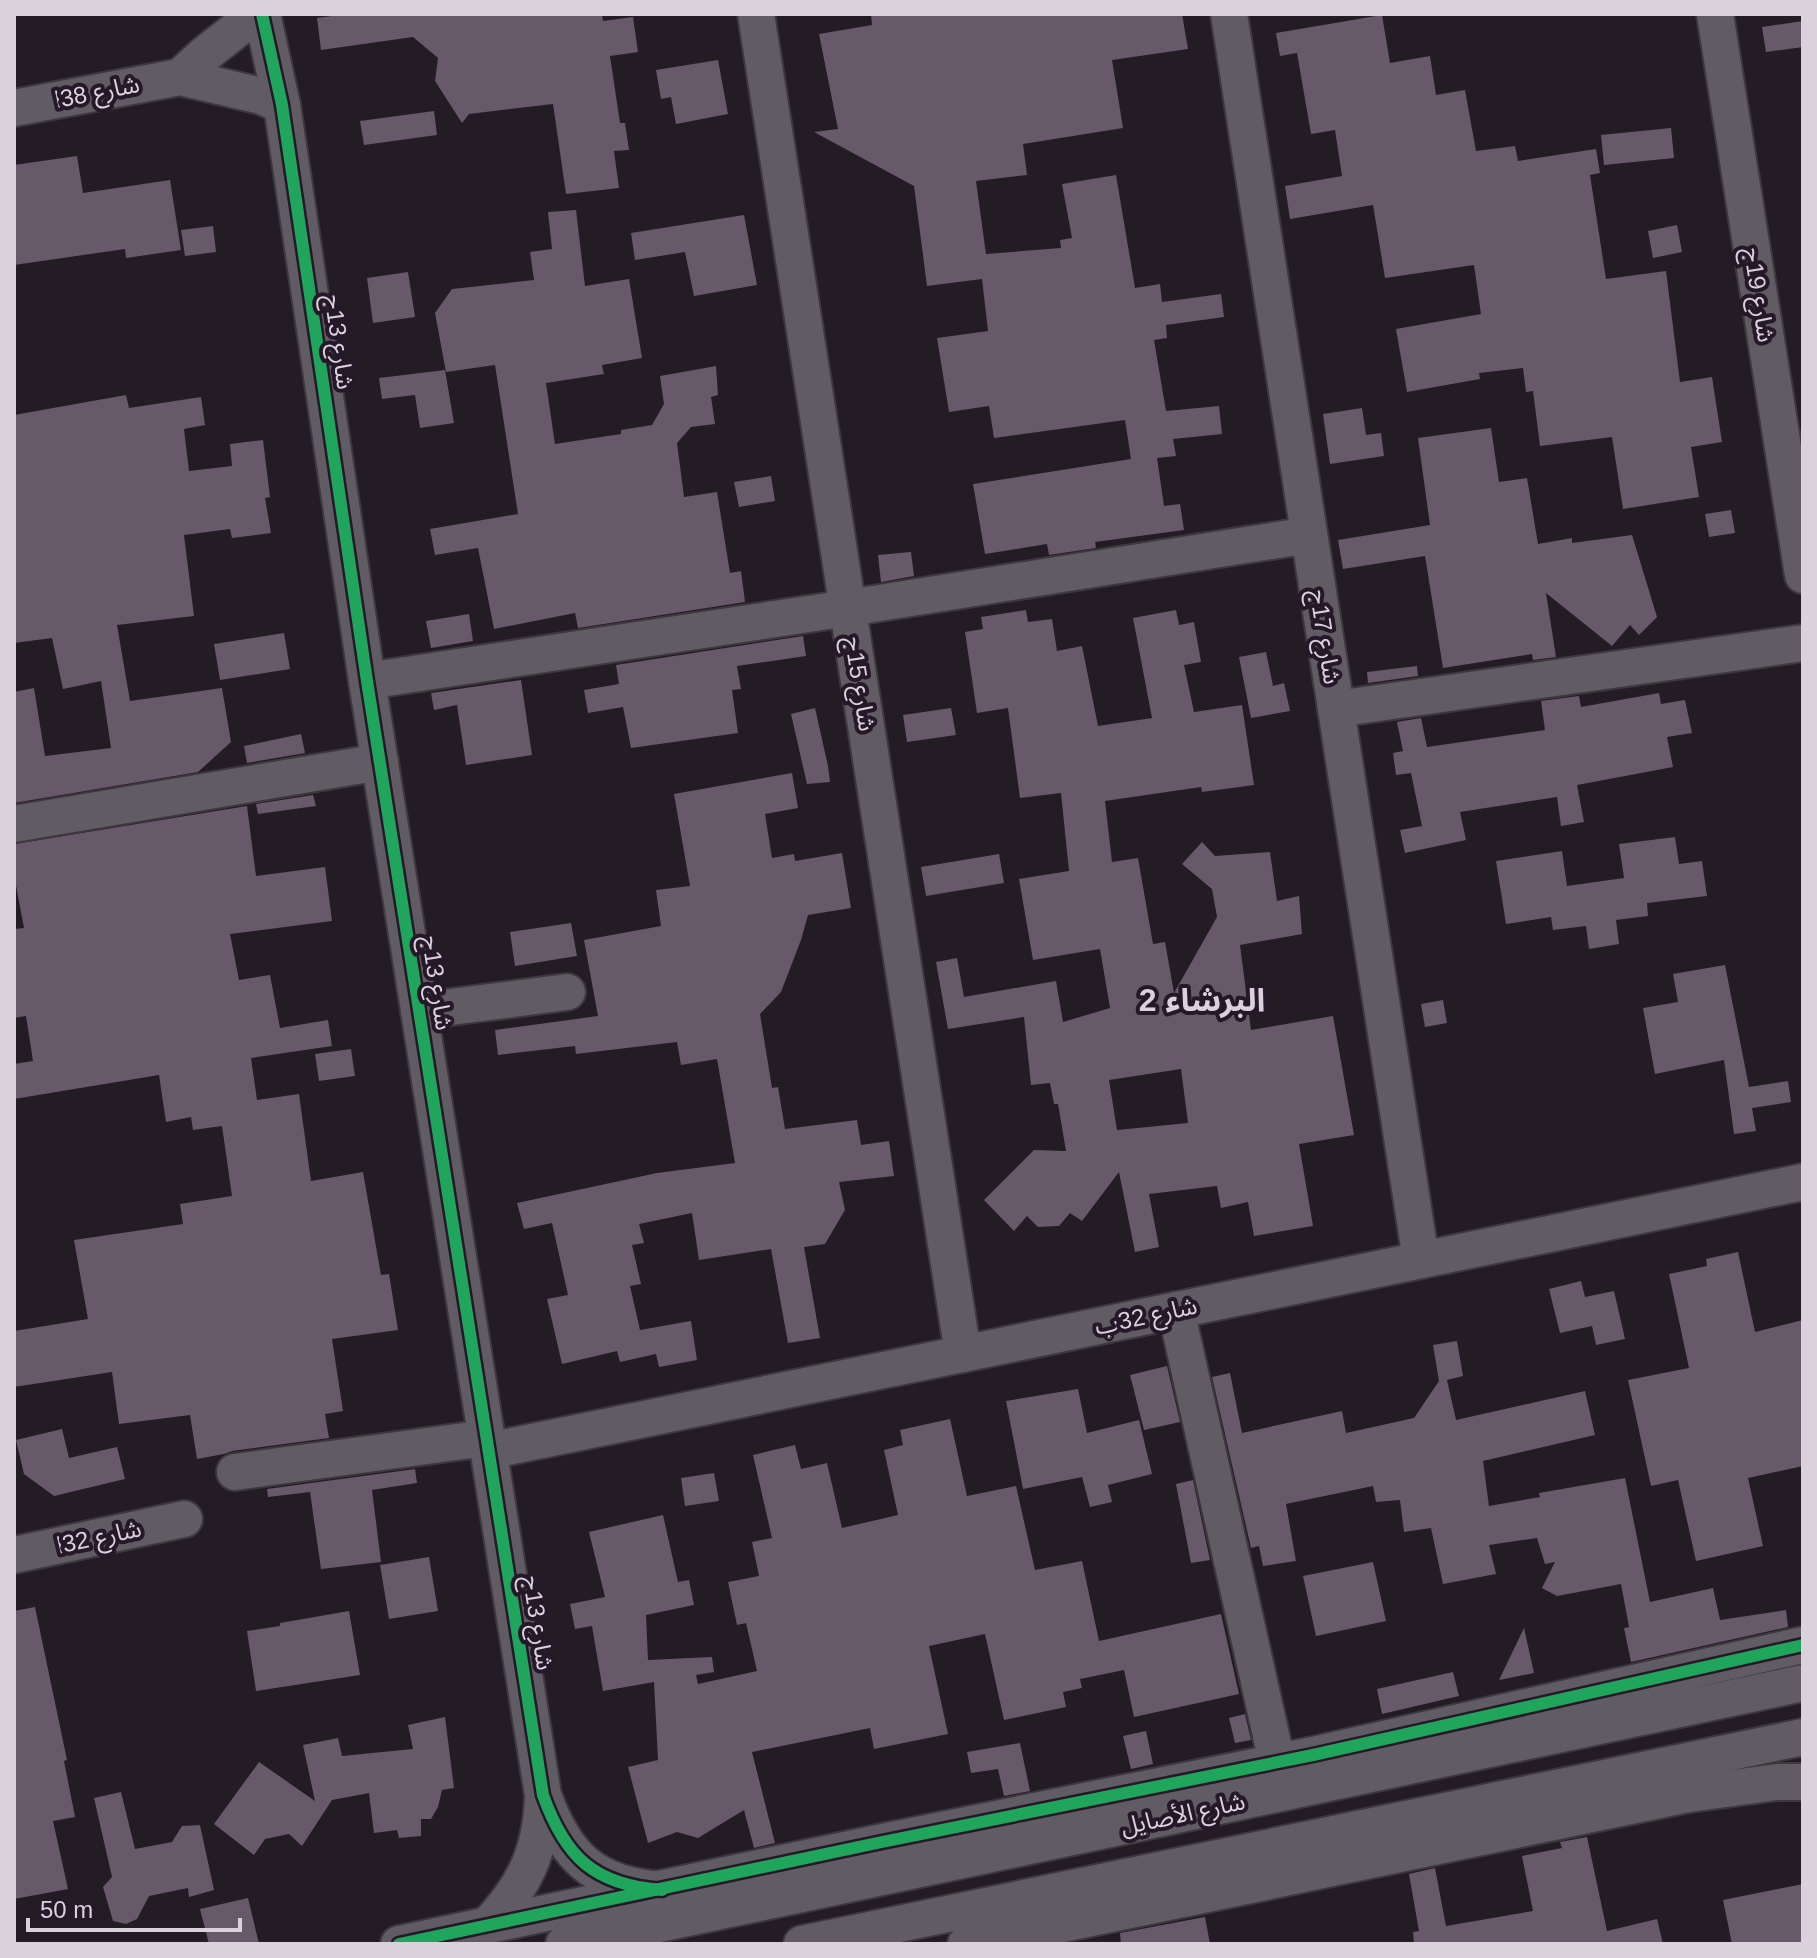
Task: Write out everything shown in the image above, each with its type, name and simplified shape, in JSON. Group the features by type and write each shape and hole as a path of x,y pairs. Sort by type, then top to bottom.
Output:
{"street":[{"path":"180,77 256,14"},
{"name":"شارع 13ج","path":"262,14 282,105 367,681 543,1795 551,1820 578,1858 616,1883 662,1890"},
{"name":"شارع 15ج","path":"756,14 963,1354"},
{"name":"شارع 17ج","path":"1229,14 1421,1260"},
{"name":"شارع 19ج","path":"1715,14 1794,464 1803,575"},
{"name":"شارع 38ا","path":"14,108 180,77 261,96 282,105"},
{"path":"367,681 1309,535"},
{"path":"1336,709 1803,643"},
{"path":"14,824 380,762"},
{"path":"419,1011 567,992"},
{"name":"شارع 32ب","path":"235,1472 487,1444 963,1354 1803,1182"},
{"path":"1176,1310 1277,1762"},
{"name":"شارع 32ا","path":"14,1555 184,1519"},
{"path":"399,1944 1277,1762 1316,1770 1803,1645"},
{"name":"شارع الأصايل","path":"564,1944 1316,1770 1803,1683"},
{"name":"شارع الأصايل","path":"802,1944 1457,1826 1803,1737"},
{"path":"966,1944 1003,1939 1457,1826 1747,1785 1803,1782"},
{"name":"شارع 13ج","path":"488,1925 523,1880 534,1854 542,1826 543,1795"}],"building":[{"path":"347,14 602,14 603,21 633,17 638,52 610,56 620,123 625,123 629,150 614,151 619,188 566,194 553,104 469,114 462,123 435,81 438,58 413,37 321,50 317,18"},
{"path":"871,14 1182,14 1188,49 1112,60 1123,128 1023,144 1027,175 976,181 986,254 1061,248 1060,240 1072,238 1062,184 1116,175 1135,288 1160,284 1162,302 1221,294 1224,317 1166,325 1167,338 1154,340 1166,411 1219,406 1222,434 1173,439 1176,456 1157,458 1164,506 1180,504 1184,530 1095,542 1096,548 1049,555 1047,544 985,554 973,484 1131,459 1125,420 994,438 989,406 949,412 937,338 988,331 982,279 927,286 914,186 814,132 838,129 819,34 872,25"},
{"path":"1382,15 1390,63 1430,56 1436,95 1465,90 1476,151 1515,146 1518,161 1596,149 1600,173 1590,175 1606,279 1666,271 1680,382 1712,377 1722,442 1691,447 1699,497 1623,509 1612,437 1540,446 1533,391 1526,392 1523,368 1479,373 1480,379 1407,392 1396,329 1481,314 1474,265 1385,278 1373,205 1290,219 1285,186 1342,176 1335,130 1311,134 1297,53 1280,56 1276,33"},
{"path":"1803,21 1803,47 1766,52 1762,27"},
{"path":"718,60 728,114 676,124 671,97 661,99 656,70"},
{"path":"434,111 437,135 364,145 360,121"},
{"path":"1671,128 1674,158 1604,165 1601,135"},
{"path":"77,156 83,193 170,180 181,250 126,258 125,249 14,265 14,165"},
{"path":"576,210 585,286 629,279 642,358 602,365 604,374 546,383 555,444 621,434 621,430 652,425 664,404 660,376 716,366 718,395 711,397 715,424 691,427 677,443 684,497 717,492 730,573 741,571 745,602 578,628 575,613 494,629 478,548 435,555 430,529 518,514 495,365 446,372 435,313 452,289 534,280 530,252 552,249 548,212"},
{"path":"744,215 757,285 694,296 685,252 635,260 631,233"},
{"path":"1677,225 1682,252 1653,258 1648,231"},
{"path":"213,226 216,252 185,256 181,230"},
{"path":"408,272 415,317 373,323 367,278"},
{"path":"445,370 454,423 420,428 415,395 382,399 379,378"},
{"path":"126,395 129,408 201,397 205,425 184,429 189,471 232,466 230,444 263,440 270,497 265,498 271,533 232,538 230,529 184,535 194,616 117,625 130,701 222,688 231,742 198,772 14,803 14,692 34,688 45,756 111,748 101,681 63,689 52,638 14,643 14,415"},
{"path":"1362,408 1366,435 1381,433 1384,456 1330,464 1323,414"},
{"path":"1491,428 1499,482 1527,478 1538,544 1572,538 1572,543 1632,535 1657,617 1639,635 1630,625 1612,646 1546,593 1556,657 1533,660 1532,654 1443,668 1425,556 1343,569 1338,540 1430,525 1418,438"},
{"path":"771,476 775,501 739,507 734,482"},
{"path":"1731,510 1735,533 1709,537 1705,514"},
{"path":"911,552 914,576 881,582 878,555"},
{"path":"1026,610 1028,622 1052,619 1057,651 1082,646 1098,726 1152,718 1133,618 1176,610 1179,625 1194,622 1201,662 1184,665 1194,712 1242,705 1254,785 1202,792 1201,787 1105,801 1112,862 1138,858 1153,944 1165,942 1174,993 1217,917 1212,889 1182,864 1202,842 1215,856 1270,852 1277,901 1299,896 1302,934 1240,945 1251,1030 1333,1016 1354,1135 1299,1144 1313,1226 1254,1236 1248,1202 1221,1208 1217,1186 1149,1194 1159,1247 1135,1252 1119,1172 1082,1221 1070,1213 1059,1226 1038,1227 1027,1216 1014,1231 984,1200 1034,1150 1066,1151 1058,1104 1054,1104 1050,1083 1031,1085 1024,1017 948,1029 936,962 957,958 964,997 1056,981 1063,1022 1110,1008 1100,949 1033,960 1019,879 1069,871 1061,793 1020,798 1008,708 977,713 965,632 983,629 981,617","holes":["1181,1069 1188,1123 1117,1130 1109,1080"]},
{"path":"469,614 473,641 431,648 426,621"},
{"path":"284,633 290,669 220,680 214,644"},
{"path":"803,636 806,656 737,666 741,689 732,690 738,733 631,748 623,707 588,713 584,690 619,684 616,665"},
{"path":"1266,652 1273,686 1284,683 1290,711 1251,718 1239,657"},
{"path":"1417,666 1418,676 1368,683 1367,672"},
{"path":"521,680 532,755 466,765 457,705 434,710 431,693"},
{"path":"1659,693 1661,704 1685,700 1692,733 1667,737 1673,767 1577,785 1584,822 1561,826 1557,797 1460,812 1466,840 1405,853 1400,830 1422,826 1411,773 1396,775 1393,753 1403,751 1397,722 1421,718 1427,747 1545,730 1541,701 1579,696 1581,707"},
{"path":"815,708 830,782 807,784 791,714"},
{"path":"951,708 956,735 907,742 903,715"},
{"path":"301,734 305,753 247,763 244,746"},
{"path":"792,773 798,808 765,814 772,858 794,854 795,861 842,853 851,908 808,915 781,992 760,1014 772,1088 778,1087 785,1129 857,1120 861,1145 889,1141 894,1176 839,1182 845,1210 825,1244 804,1247 820,1338 788,1343 771,1249 699,1260 692,1213 639,1224 644,1243 632,1245 641,1284 630,1286 640,1330 691,1321 697,1360 659,1367 656,1354 620,1362 617,1351 562,1364 547,1299 568,1295 552,1223 524,1229 517,1203 657,1173 735,1163 717,1059 681,1065 677,1042 576,1054 575,1046 498,1055 495,1030 598,1016 584,940 661,926 656,890 690,886 674,794"},
{"path":"313,795 316,806 258,814 256,804"},
{"path":"247,806 256,876 325,867 332,921 230,934 239,980 270,975 280,1028 328,1020 332,1046 251,1058 257,1100 299,1094 311,1181 363,1172 381,1275 389,1274 398,1330 332,1339 343,1411 325,1414 329,1438 232,1451 197,1459 190,1415 119,1424 112,1372 14,1387 14,1331 88,1319 74,1240 183,1224 180,1204 232,1196 222,1126 193,1130 191,1117 166,1122 159,1075 14,1099 14,1064 33,1061 26,1016 14,1018 14,929 24,928 14,875 14,844"},
{"path":"1675,837 1679,864 1702,861 1707,896 1647,903 1648,916 1616,920 1619,944 1589,949 1586,926 1553,930 1551,917 1506,924 1496,861 1562,851 1567,886 1624,878 1619,844"},
{"path":"999,854 1004,883 926,896 921,867"},
{"path":"571,923 577,956 515,966 510,932"},
{"path":"1725,965 1749,1087 1788,1081 1791,1102 1752,1108 1756,1131 1734,1134 1724,1060 1655,1074 1643,1008 1678,1002 1673,974"},
{"path":"1443,1000 1447,1023 1425,1027 1421,1004"},
{"path":"351,1049 355,1076 319,1081 315,1054"},
{"path":"1738,1252 1755,1332 1803,1320 1803,1466 1748,1478 1763,1546 1696,1561 1678,1480 1651,1486 1628,1380 1689,1368 1669,1274 1707,1266 1706,1259"},
{"path":"1581,1281 1585,1297 1614,1291 1625,1339 1596,1345 1592,1326 1560,1333 1549,1289"},
{"path":"1457,1341 1463,1376 1447,1380 1456,1420 1585,1391 1595,1435 1483,1461 1489,1506 1540,1497 1539,1493 1625,1478 1650,1602 1713,1588 1720,1620 1786,1610 1788,1627 1631,1662 1624,1628 1629,1627 1621,1584 1557,1596 1542,1588 1555,1562 1545,1564 1537,1538 1489,1545 1496,1574 1443,1584 1431,1528 1404,1532 1400,1500 1376,1502 1373,1486 1286,1504 1296,1561 1263,1566 1259,1546 1251,1548 1212,1377 1230,1373 1242,1433 1342,1411 1346,1433 1414,1418 1439,1381 1433,1345"},
{"path":"1167,1366 1180,1422 1144,1430 1130,1375"},
{"path":"1078,1389 1087,1433 1139,1420 1152,1474 1108,1485 1112,1502 1090,1507 1082,1477 1023,1489 1006,1401"},
{"path":"950,1419 967,1496 1016,1486 1035,1570 1082,1561 1099,1641 1221,1614 1239,1694 1134,1717 1124,1670 1080,1679 1082,1688 1063,1692 1066,1707 1004,1720 985,1634 929,1646 948,1734 874,1749 870,1728 752,1752 775,1843 754,1848 744,1810 698,1838 677,1832 648,1843 628,1767 658,1760 654,1682 603,1691 592,1626 575,1629 570,1604 605,1597 589,1532 663,1515 678,1582 689,1580 694,1605 646,1615 648,1660 712,1657 714,1672 696,1675 698,1684 757,1671 746,1623 737,1625 728,1582 759,1576 752,1542 772,1538 753,1455 795,1445 801,1469 827,1463 842,1528 898,1515 884,1450 903,1445 900,1430"},
{"path":"62,1429 69,1458 117,1447 125,1479 54,1496 24,1474 16,1440"},
{"path":"415,1469 417,1483 372,1490 381,1562 321,1569 310,1492 268,1497 267,1489"},
{"path":"714,1473 719,1501 685,1506 681,1478"},
{"path":"1193,1480 1210,1560 1191,1563 1176,1484"},
{"path":"429,1557 438,1611 389,1619 380,1565"},
{"path":"1373,1562 1386,1621 1316,1636 1303,1576"},
{"path":"35,1607 67,1760 64,1761 75,1817 53,1821 68,1889 14,1899 14,1611"},
{"path":"349,1611 360,1675 256,1691 247,1631"},
{"path":"1524,1628 1534,1673 1499,1680"},
{"path":"1453,1672 1459,1696 1382,1714 1377,1689"},
{"path":"1245,1714 1251,1740 1235,1743 1229,1718"},
{"path":"445,1717 454,1788 442,1790 431,1819 421,1819 421,1836 399,1838 397,1830 374,1833 369,1793 332,1800 302,1846 289,1834 265,1839 254,1855 214,1824 259,1762 315,1801 303,1745 338,1738 342,1756 413,1749 408,1725"},
{"path":"1146,1731 1153,1764 1131,1769 1123,1736"},
{"path":"1020,1743 1030,1791 1004,1796 998,1769 971,1773 967,1752"},
{"path":"121,1792 135,1849 172,1842 182,1826 200,1825 214,1890 189,1897 188,1888 149,1896 137,1919 126,1924 113,1921 103,1887 112,1877 94,1798"},
{"path":"1587,1837 1607,1931 1657,1919 1663,1944 1414,1944 1413,1932 1419,1931 1409,1874 1435,1868 1446,1926 1533,1911 1522,1856 1562,1848 1560,1842"},
{"path":"1803,1884 1803,1944 1732,1944 1723,1900"},
{"path":"248,1898 259,1944 209,1944 200,1909"},
{"path":"1205,1917 1210,1944 1121,1944 1120,1933"}],"cycle path":[{"path":"262,14 282,105 367,681 543,1795 561,1835 585,1864 618,1882 662,1890"},
{"path":"399,1944 1313,1755 1803,1645"}],"district":[{"name":"البرشاء 2","path":"1202,1000"}]}
